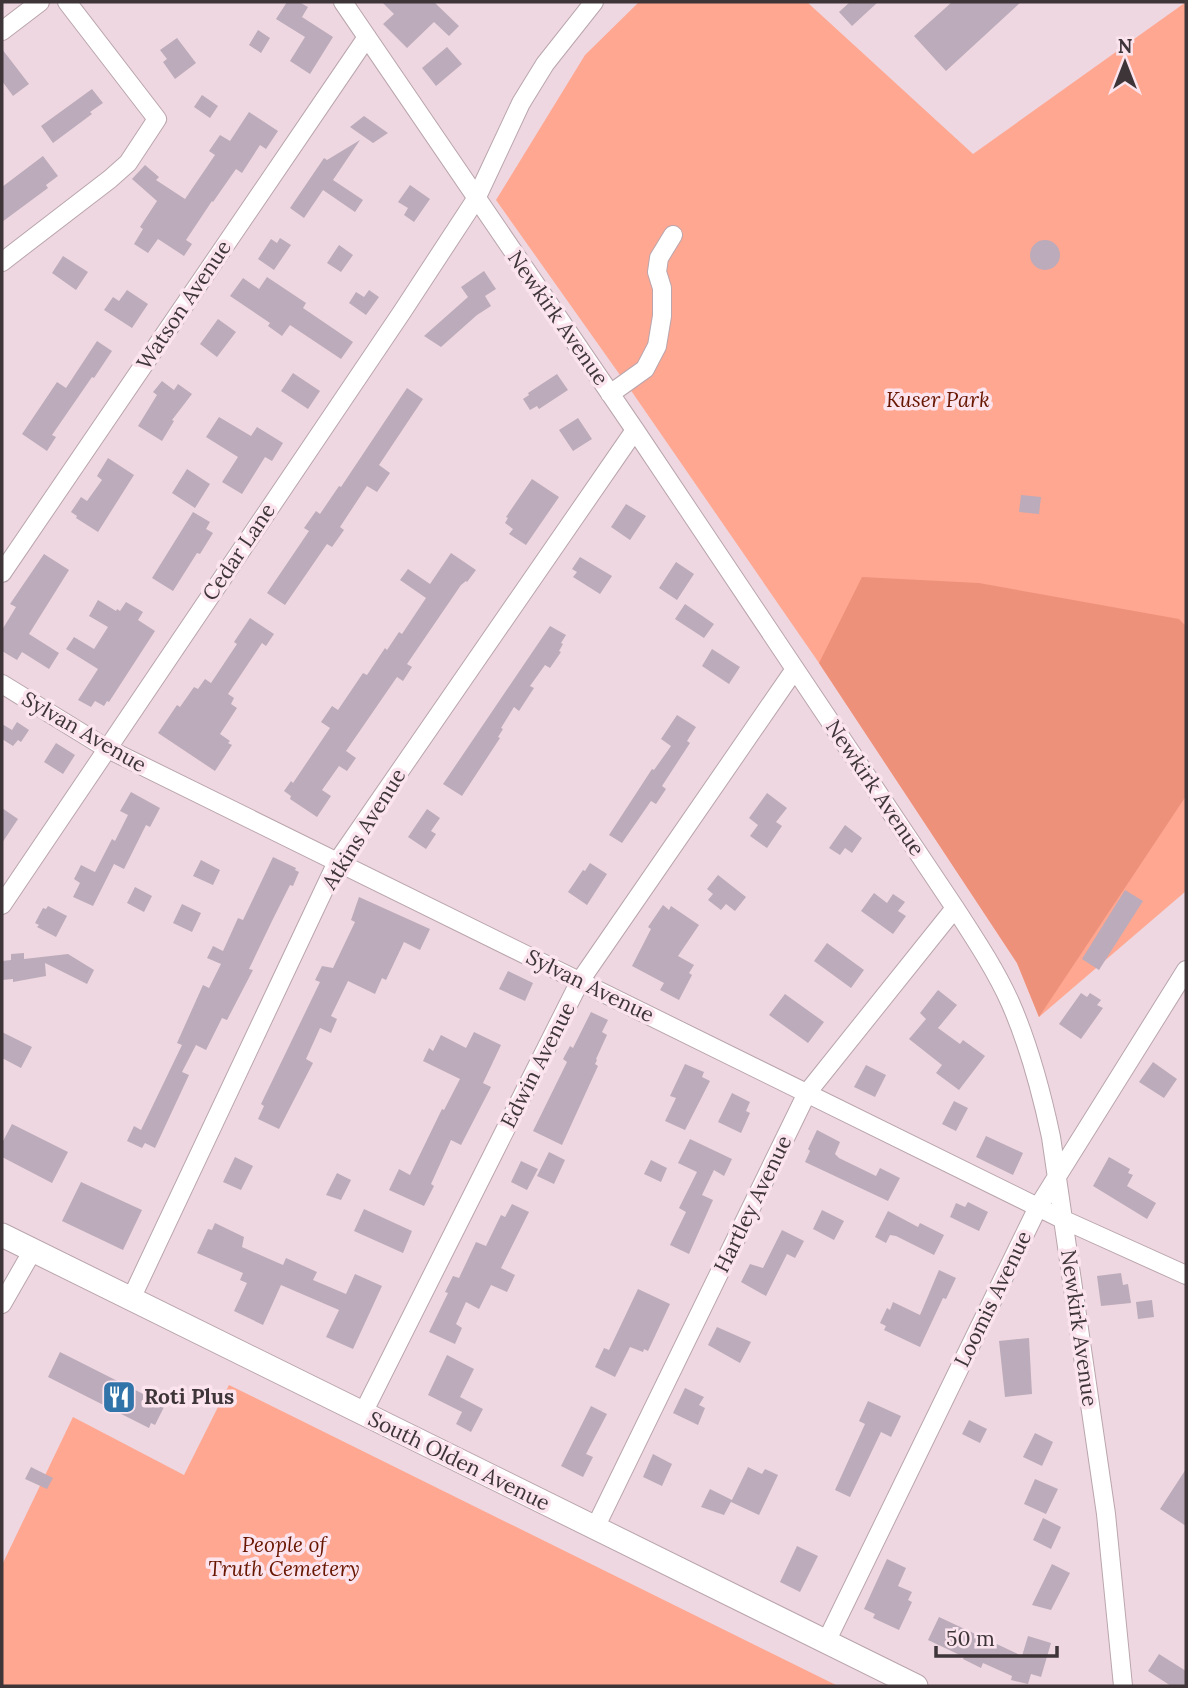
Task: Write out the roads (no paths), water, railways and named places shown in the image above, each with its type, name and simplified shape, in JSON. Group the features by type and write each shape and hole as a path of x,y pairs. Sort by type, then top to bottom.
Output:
{"main road":[{"name":"South Olden Avenue","path":"2,1235 916,1686"}],"street":[{"path":"2,31 40,2"},
{"path":"2,262 128,163 157,119 67,2"},
{"name":"Newkirk Avenue","path":"343,2 795,668 955,908 1009,1000 1027,1045 1044,1102 1057,1177 1106,1514 1123,1686"},
{"name":"Cedar Lane","path":"2,905 402,312 476,199 521,103 562,40 594,2"},
{"name":"Watson Avenue","path":"2,573 367,37"},
{"path":"610,394 645,369 657,346 662,316 662,288 657,272 659,258 673,235"},
{"name":"Atkins Avenue","path":"131,1299 337,862 635,430"},
{"name":"Edwin Avenue","path":"363,1413 580,981 795,668"},
{"name":"Sylvan Avenue","path":"2,684 106,748 1062,1219 1186,1275"},
{"name":"Hartley Avenue","path":"595,1528 807,1093 955,908"},
{"name":"Loomis Avenue","path":"826,1642 1038,1207 1186,970"},
{"path":"2,1304 33,1250"}],"place":[{"name":"Roti Plus","path":"119,1397"}],"park label":[{"name":"Kuser Park","path":"938,400"},
{"name":"People of Truth Cemetery","path":"284,1557"}]}
